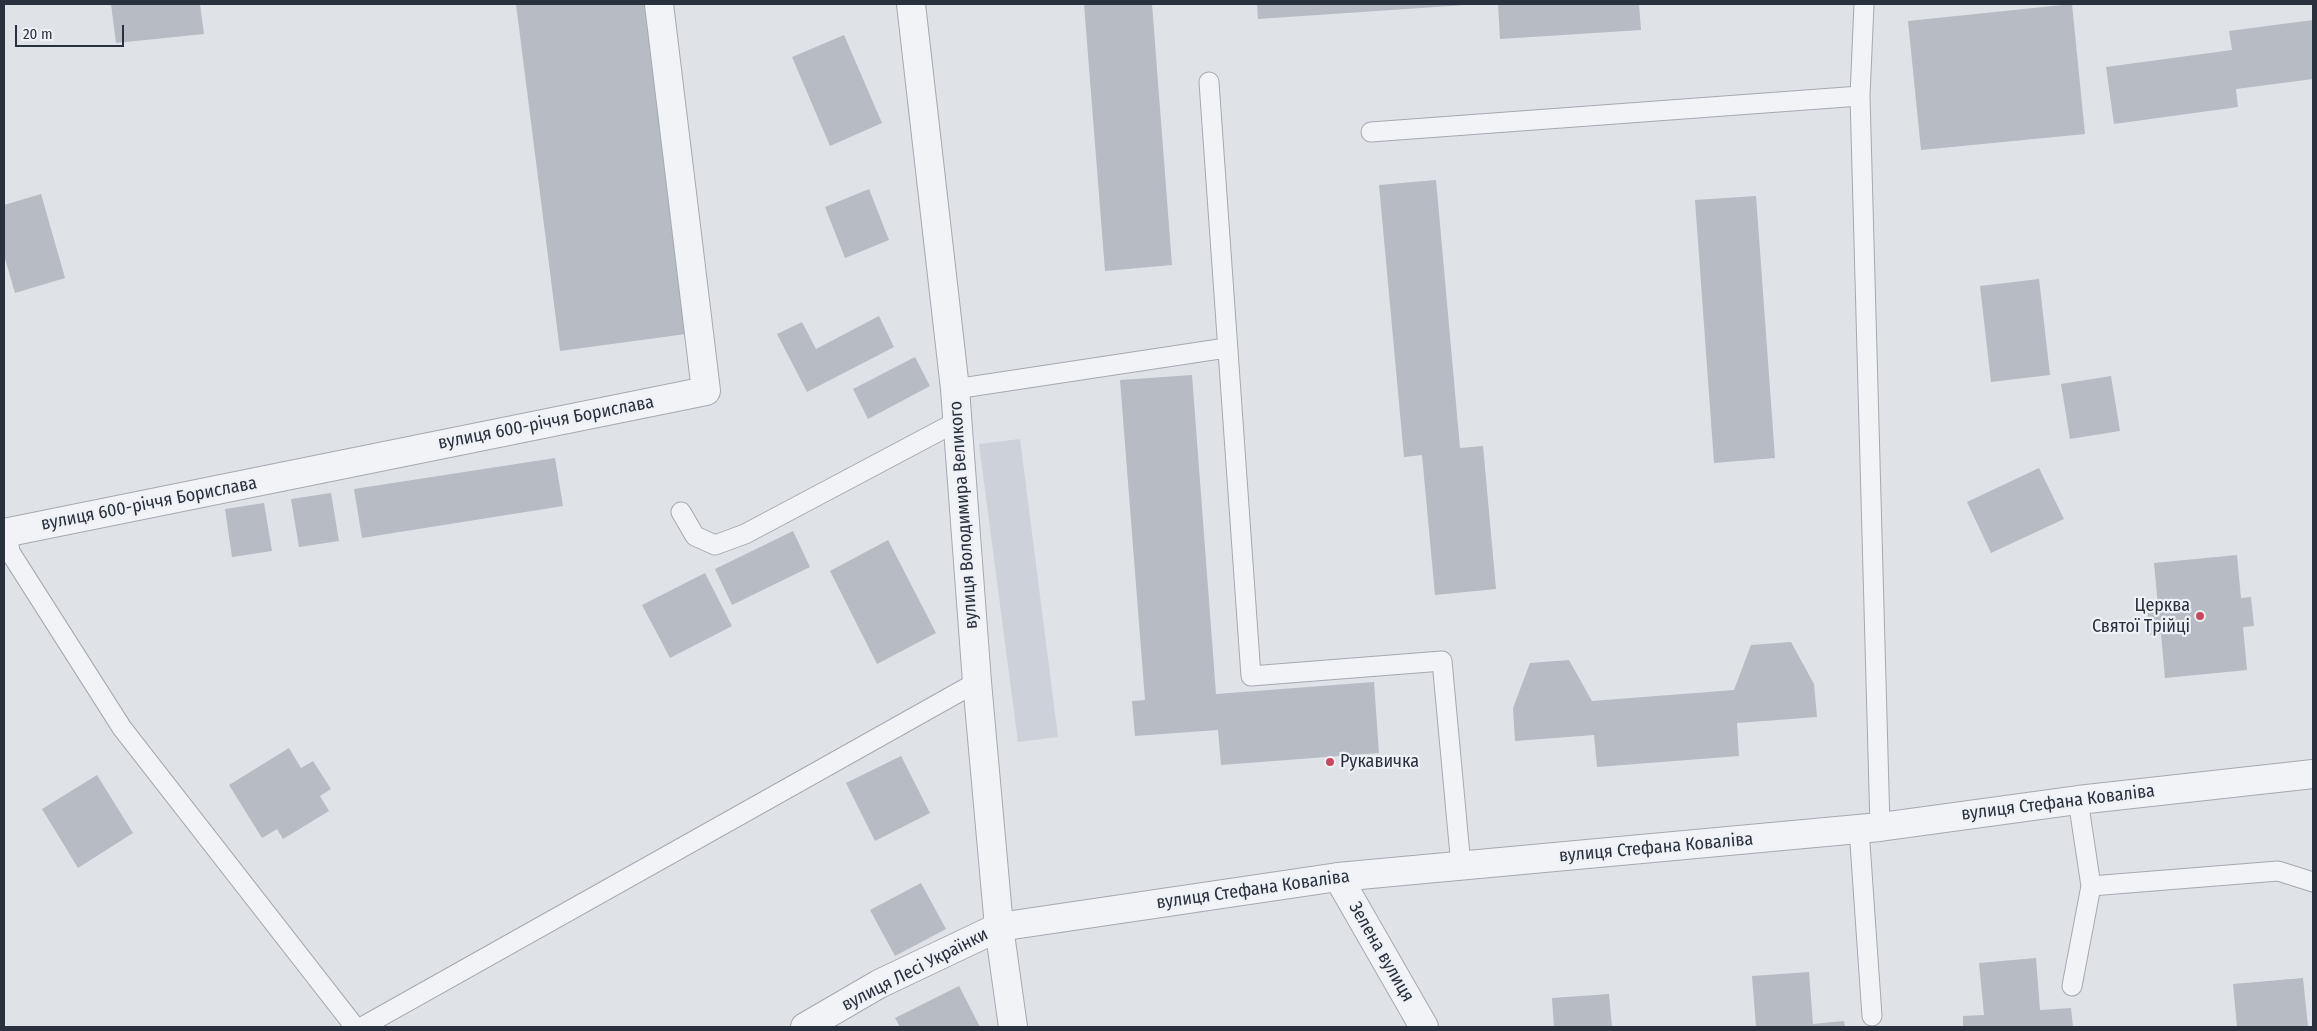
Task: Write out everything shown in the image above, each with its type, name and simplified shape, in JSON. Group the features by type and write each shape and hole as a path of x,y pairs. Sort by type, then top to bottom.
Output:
{"street":[{"name":"вулиця 600-річчя Борислава","path":"6,533 706,391 660,4"},
{"name":"вулиця Володимира Великого","path":"911,4 955,389 977,682 999,927 1012,1027"},
{"name":"вулиця Стефана Коваліва","path":"999,927 1338,877 1869,828 2078,800 2313,774"},
{"name":"Зелена вулиця","path":"1338,877 1424,1027"},
{"name":"вулиця Лесі Українки","path":"804,1027 879,984 999,927"}],"lane":[{"path":"1864,4 1860,96 1872,1016"},
{"path":"1209,82 1226,348 1251,676 1442,661 1461,866"},
{"path":"1371,132 1860,96"},
{"path":"955,389 1226,348"},
{"path":"681,512 695,536 716,545 745,534 958,421"},
{"path":"6,533 10,552 122,728 355,1027"},
{"path":"362,1027 977,682"},
{"path":"2072,986 2091,886 2078,800"},
{"path":"2091,886 2278,871 2313,882"}],"shaded area":[{"path":"1020,439 1058,737 1018,742 979,444"}],"building":[{"path":"111,4 200,4 204,34 116,43"},
{"path":"516,4 645,4 686,334 560,351"},
{"path":"1084,4 1152,4 1172,265 1105,271"},
{"path":"1257,4 1465,4 1465,5 1258,19"},
{"path":"1498,4 1639,4 1641,30 1500,39"},
{"path":"2072,4 2085,134 1921,150 1908,21"},
{"path":"2313,20 2313,79 2236,89 2238,107 2114,124 2106,67 2232,50 2229,31"},
{"path":"844,35 882,123 830,146 792,57"},
{"path":"1436,180 1460,448 1483,446 1496,589 1435,595 1422,455 1404,457 1379,185"},
{"path":"869,189 889,240 845,258 825,207"},
{"path":"41,194 65,278 15,293 4,255 4,205"},
{"path":"1756,196 1775,458 1714,463 1695,200"},
{"path":"2039,279 2050,375 1991,382 1980,286"},
{"path":"879,316 894,347 807,392 777,334 802,322 816,349"},
{"path":"915,357 930,386 868,419 853,389"},
{"path":"1192,375 1216,694 1374,682 1379,753 1221,765 1218,730 1135,736 1132,701 1145,700 1120,380"},
{"path":"2111,376 2120,431 2070,439 2061,384"},
{"path":"555,458 563,506 362,538 354,489"},
{"path":"2039,468 2064,519 1991,553 1967,502"},
{"path":"331,493 339,541 299,547 291,499"},
{"path":"264,503 272,551 232,557 225,509"},
{"path":"793,531 810,567 732,605 715,569"},
{"path":"888,540 936,633 877,664 830,571"},
{"name":"Церква Святої Трійці","path":"2237,555 2241,598 2251,597 2254,626 2243,627 2247,670 2165,678 2161,634 2150,635 2147,607 2158,606 2154,563"},
{"path":"705,573 732,626 670,658 642,605"},
{"path":"1791,642 1814,684 1817,717 1737,723 1739,756 1597,767 1594,735 1515,741 1513,708 1530,663 1569,660 1592,701 1734,690 1751,645"},
{"path":"289,748 301,768 313,761 331,789 320,796 329,811 283,839 277,829 262,838 229,785"},
{"path":"901,756 930,813 875,841 846,783"},
{"path":"97,775 133,833 78,868 42,809"},
{"path":"921,883 946,929 895,956 870,910"},
{"path":"2036,958 2040,1010 2071,1008 2073,1027 1963,1027 1963,1016 1984,1015 1979,963"},
{"path":"1809,972 1813,1024 1844,1021 1845,1027 1756,1027 1752,976"},
{"path":"2303,978 2308,1027 2237,1027 2233,984"},
{"path":"959,986 980,1027 900,1027 895,1018"},
{"path":"1609,994 1612,1027 1554,1027 1552,998"}],"place":[{"name":"Церква Святої Трійці","path":"2200,616"},
{"name":"Рукавичка","path":"1330,762"}]}
